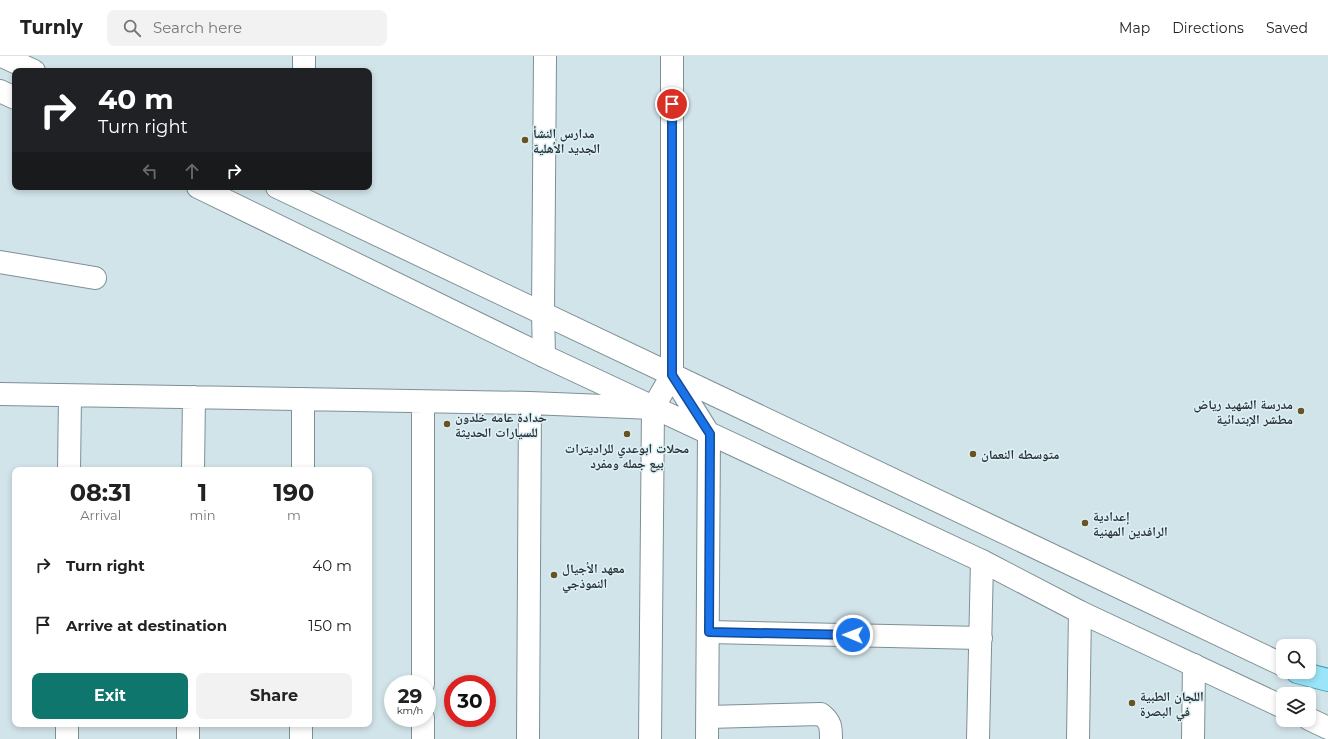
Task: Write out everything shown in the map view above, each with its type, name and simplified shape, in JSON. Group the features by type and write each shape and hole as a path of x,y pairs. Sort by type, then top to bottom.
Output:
{"main road":[{"path":"1316,677 1328,680"}],"street":[{"path":"2,56 28,68"},
{"path":"304,56 304,68"},
{"path":"544,356 545,56"},
{"path":"650,739 653,408 672,375 672,56"},
{"path":"0,91 12,97"},
{"path":"204,190 544,356 982,561 1080,612 1276,704"},
{"path":"289,190 306,194 543,313 1276,662"},
{"path":"0,262 95,278"},
{"path":"672,375 710,434 707,739"},
{"path":"0,394 530,403 653,408"},
{"path":"69,467 70,396"},
{"path":"193,467 194,398"},
{"path":"303,399 303,467"},
{"path":"423,402 423,675"},
{"path":"528,739 530,403"},
{"path":"978,739 982,561"},
{"path":"1078,739 1080,612"},
{"path":"709,632 980,638"},
{"path":"1193,739 1194,665"},
{"path":"1311,679 1328,687"},
{"path":"708,717 821,714 828,720 831,728 831,739"},
{"path":"1316,722 1328,728"},
{"path":"67,727 67,739"},
{"path":"188,727 188,739"},
{"path":"301,727 301,739"},
{"path":"423,727 423,739"}],"place":[{"name":"مدارس النشأ الجديد الأهلية","path":"525,140"},
{"name":"مدرسة الشهيد رياض مطشر الإبتدائية","path":"1301,411"},
{"name":"حدادة عامه خلدون للسيارات الحديثة","path":"447,424"},
{"name":"محلات ابوعدي للراديترات بيع جمله ومفرد","path":"627,434"},
{"name":"متوسطه النعمان","path":"973,454"},
{"name":"إعدادية الرافدين المهنية","path":"1085,523"},
{"name":"معهد الأجيال النموذجي","path":"554,575"},
{"name":"اللجان الطبية في البصرة","path":"1132,703"}],"route":[{"path":"672,104 672,375 710,434 709,632 853,635"}]}
